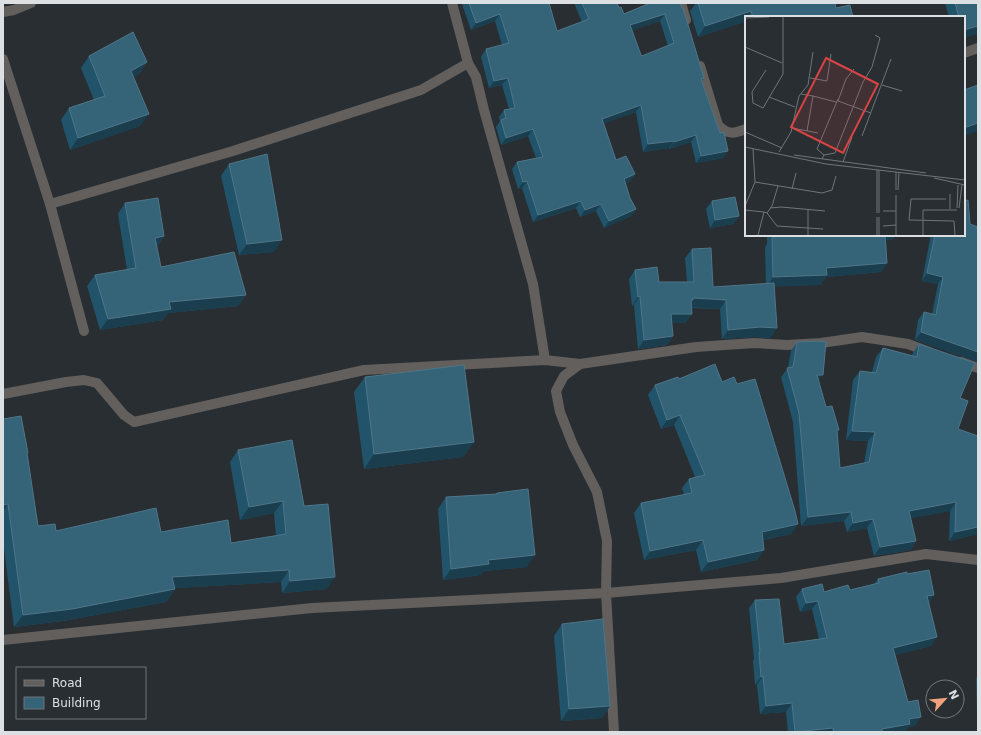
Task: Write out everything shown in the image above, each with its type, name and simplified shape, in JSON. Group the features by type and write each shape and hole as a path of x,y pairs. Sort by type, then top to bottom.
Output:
{"street":[{"path":"3,12 14,10 31,3"},
{"path":"452,3 468,63 476,77 533,284 545,360"},
{"path":"681,3 688,26"},
{"path":"965,53 978,48"},
{"path":"697,56 718,125 724,132 734,133 745,129"},
{"path":"3,59 50,204 84,331"},
{"path":"50,204 233,151 421,90 468,63"},
{"path":"3,394 84,380 97,383 124,415 134,422 364,370 545,360 580,364 696,347 754,343 794,345 821,343 862,336 908,344 936,354"},
{"path":"950,359 978,368"},
{"path":"580,364 564,376 556,391 560,412 597,492 607,541 606,593 614,732"},
{"path":"3,640 312,608 606,593 781,578 926,554 978,560"}],"building":[{"path":"469,3 549,3 557,31 589,19 582,3 617,3 619,8 621,7 624,14 650,3 680,3 683,8 704,78 701,79 720,133 724,132 728,151 701,156 696,135 674,142 648,144 641,105 602,119 616,160 626,156 635,174 624,179 630,198 636,209 609,221 601,204 585,210 581,201 538,215 527,181 523,182 517,162 543,157 533,129 506,138 501,120 506,118 504,110 515,108 508,78 494,81 486,49 509,43 500,14 476,23","holes":["665,14 674,43 642,56 630,25"]},
{"path":"698,3 835,3 836,8 850,5 853,16 753,16 751,11 705,26"},
{"path":"955,3 978,3 978,26 965,30 965,16 959,16"},
{"path":"133,32 147,62 131,71 149,114 78,138 69,108 105,96 89,56"},
{"path":"978,85 978,123 965,128 965,90"},
{"path":"267,154 282,240 247,244 229,164"},
{"path":"735,197 739,216 715,220 712,201"},
{"path":"158,198 164,236 155,238 161,267 234,252 246,295 169,302 171,309 108,319 95,275 136,268 125,203"},
{"path":"968,200 970,224 978,227 978,352 921,332 924,312 936,315 943,277 927,273 935,236 965,236 965,201"},
{"path":"774,236 885,236 887,263 826,268 827,275 773,277 772,238 774,238"},
{"path":"711,248 713,287 774,283 777,328 760,327 728,330 726,300 693,298 693,300 691,300 692,314 671,314 673,336 644,340 640,296 638,297 635,270 657,267 659,282 694,282 692,249"},
{"path":"797,342 826,342 823,375 817,375 826,407 832,406 839,430 837,430 840,468 869,462 875,432 852,431 860,371 876,373 883,348 917,357 919,344 975,363 960,398 968,401 958,429 978,436 978,527 955,532 956,502 909,511 916,541 880,547 873,519 853,523 851,512 808,517 799,413 787,368 793,367"},
{"path":"715,364 722,382 734,377 737,384 755,379 798,524 762,532 764,550 708,562 703,540 650,551 641,503 692,493 689,479 705,475 680,415 667,420 655,385 678,377 679,379"},
{"path":"464,365 474,442 374,454 365,377"},
{"path":"21,416 28,453 38,526 55,524 56,531 156,508 161,532 228,520 231,543 286,534 283,501 249,507 238,450 292,440 304,506 328,504 335,577 290,581 289,570 172,577 175,589 72,609 23,615 8,504 3,505 3,419"},
{"path":"528,489 535,555 488,560 489,564 451,569 446,497 497,494"},
{"path":"929,570 934,595 927,596 937,637 893,648 908,702 918,700 921,717 909,719 910,724 882,729 882,732 834,732 833,728 795,732 792,703 766,706 763,676 761,677 755,600 779,599 784,644 827,638 818,601 806,603 802,589 822,584 824,592 848,585 850,590 879,583 878,579 907,572 907,574"},
{"path":"603,619 610,706 569,709 562,624"}]}
